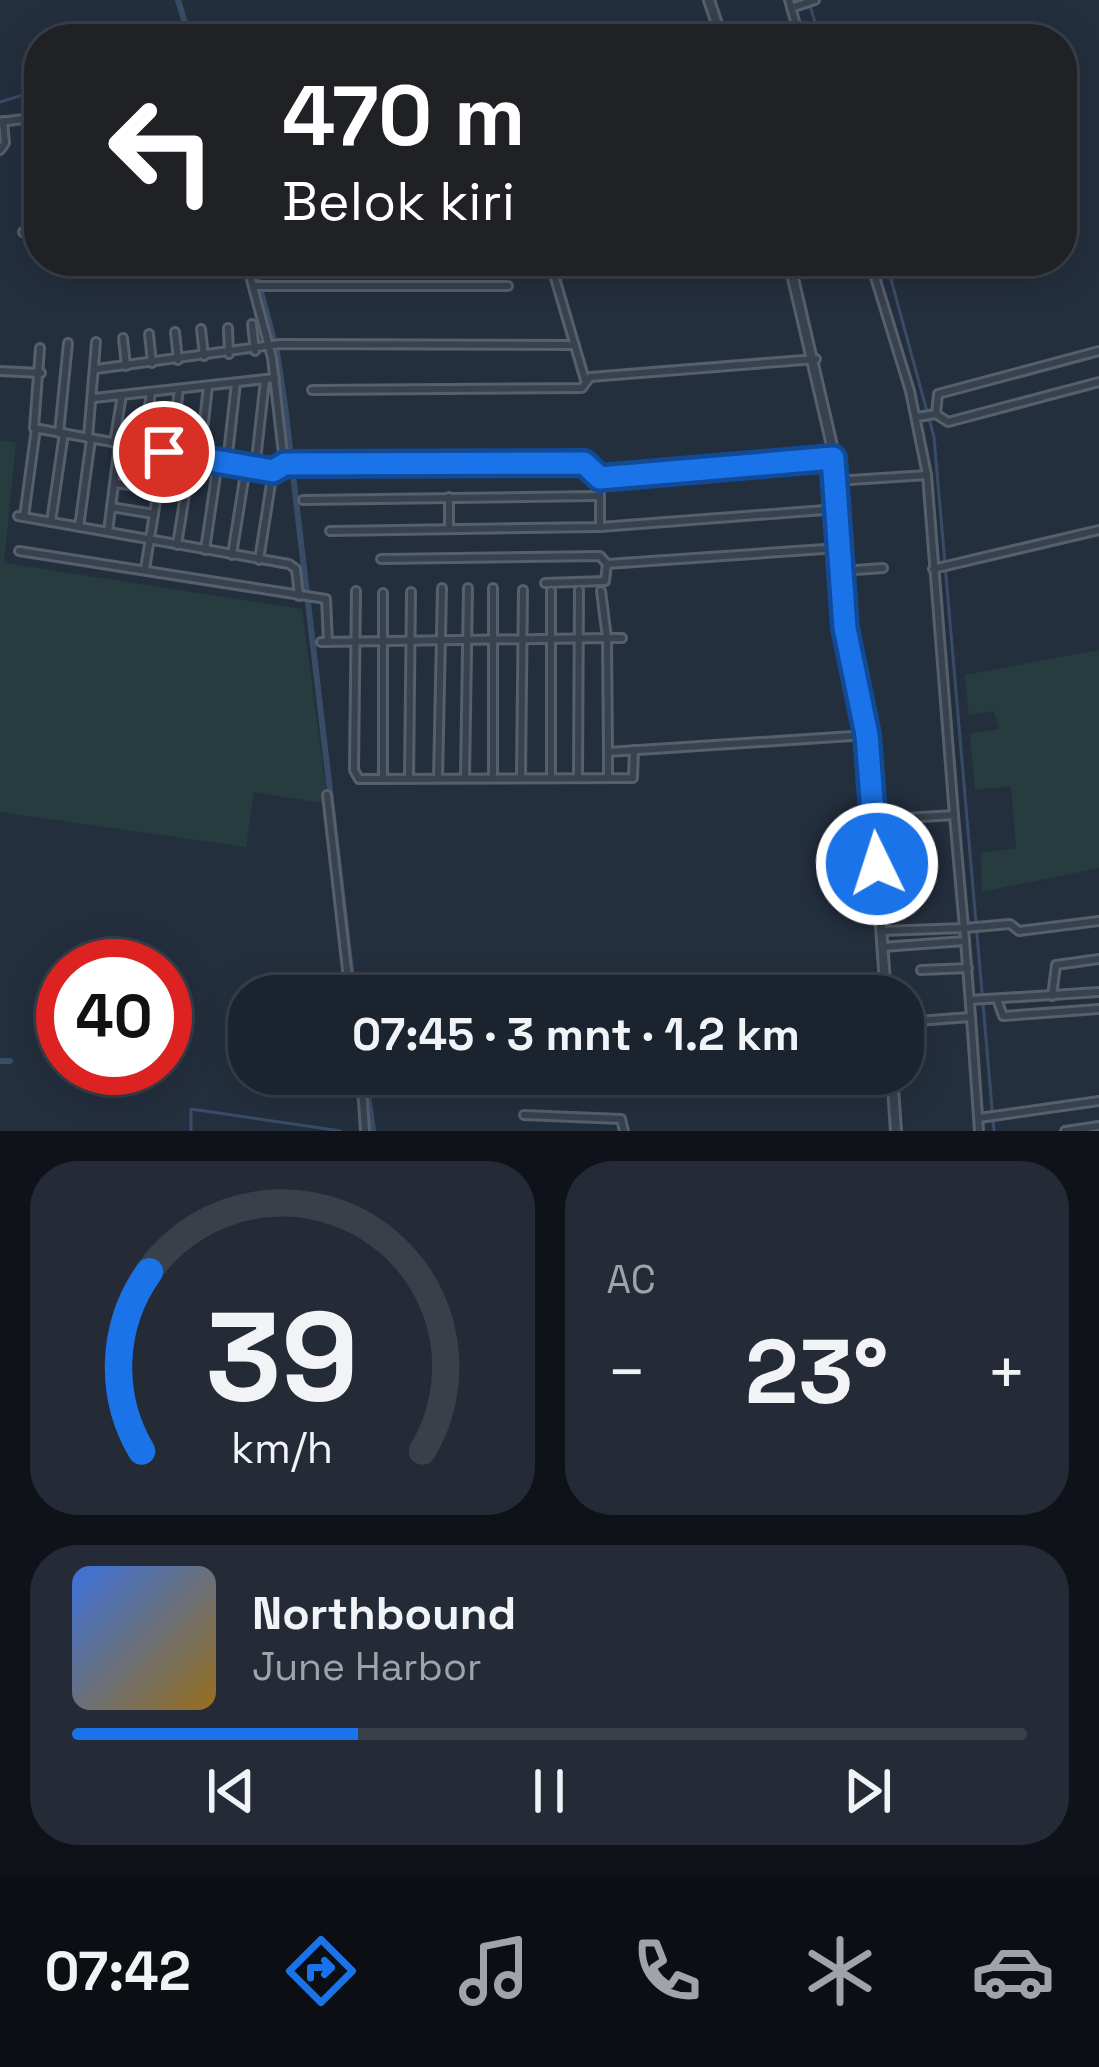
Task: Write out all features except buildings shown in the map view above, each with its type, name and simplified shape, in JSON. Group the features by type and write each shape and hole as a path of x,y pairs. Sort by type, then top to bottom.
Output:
{"street":[{"path":"792,5 815,1"},
{"path":"0,150 5,143 2,121"},
{"path":"251,276 270,347 270,379 284,464"},
{"path":"312,390 582,388 585,380 554,276"},
{"path":"793,276 816,359 833,454 845,628 867,735 884,975"},
{"path":"875,276 919,417 927,475 979,1131"},
{"path":"254,286 508,286"},
{"path":"252,324 255,351"},
{"path":"228,328 229,354"},
{"path":"201,329 204,357"},
{"path":"175,332 178,360"},
{"path":"149,334 152,363"},
{"path":"123,338 126,366"},
{"path":"79,527 96,342"},
{"path":"51,522 68,343"},
{"path":"96,369 280,344 574,345"},
{"path":"40,348 32,424 36,428 255,469 273,471 284,464 584,463 600,474 833,454"},
{"path":"934,414 938,394 1099,351"},
{"path":"585,380 816,359"},
{"path":"0,370 40,373"},
{"path":"94,398 270,379"},
{"path":"255,469 270,379"},
{"path":"919,417 934,414 948,422 1099,382"},
{"path":"205,550 236,383"},
{"path":"177,545 208,386"},
{"path":"145,569 179,389"},
{"path":"143,448 151,392"},
{"path":"108,532 122,395"},
{"path":"36,428 21,516 296,569 304,596"},
{"path":"232,555 245,467"},
{"path":"259,560 273,471"},
{"path":"600,474 600,527"},
{"path":"836,481 927,475"},
{"path":"115,483 158,489"},
{"path":"303,500 597,496"},
{"path":"449,497 449,528"},
{"path":"111,507 154,514"},
{"path":"330,531 600,527 838,509"},
{"path":"935,568 1099,530"},
{"path":"607,564 839,548"},
{"path":"19,550 304,596 327,604 325,642 622,638"},
{"path":"381,559 600,556 607,564 605,581 545,583"},
{"path":"841,572 883,568"},
{"path":"438,778 442,588"},
{"path":"465,778 468,588"},
{"path":"493,588 493,778"},
{"path":"521,778 523,590"},
{"path":"578,778 579,590"},
{"path":"601,590 607,638 608,777"},
{"path":"356,591 354,774 383,779 635,776 634,750"},
{"path":"551,591 551,778"},
{"path":"409,778 411,592"},
{"path":"383,593 383,779"},
{"path":"608,752 867,735"},
{"path":"327,794 348,975"},
{"path":"873,820 954,815"},
{"path":"878,887 919,880"},
{"path":"881,931 1010,924 1019,932 1099,921"},
{"path":"951,928 951,942"},
{"path":"882,947 965,941"},
{"path":"1052,996 1056,965 1099,959"},
{"path":"921,970 968,968"},
{"path":"972,1000 1099,992"},
{"path":"997,999 1003,1016 1099,1010"},
{"path":"924,1020 971,1017"},
{"path":"362,1095 365,1131"},
{"path":"893,1095 896,1131"},
{"path":"981,1118 1099,1101"},
{"path":"524,1115 621,1119 624,1131"},
{"path":"1065,1131 1099,1126"}],"green space":[{"path":"0,440 16,442 4,563 302,609 328,804 254,792 246,847 0,812"},
{"path":"1099,650 1099,868 982,892 981,853 1016,848 1011,786 975,790 970,734 999,729 994,711 969,715 965,675"}],"waterway":[{"path":"178,0 185,24"},
{"path":"809,2 816,24"},
{"path":"0,102 24,95"},
{"path":"257,276 285,406 352,975"},
{"path":"890,276 934,437 994,1131"},
{"path":"0,1061 10,1061"},
{"path":"368,1095 373,1131"},
{"path":"191,1131 191,1109 341,1131"}],"route":[{"path":"164,452 273,471 285,464 584,463 600,478 833,458 845,628 867,735 877,864"}]}
